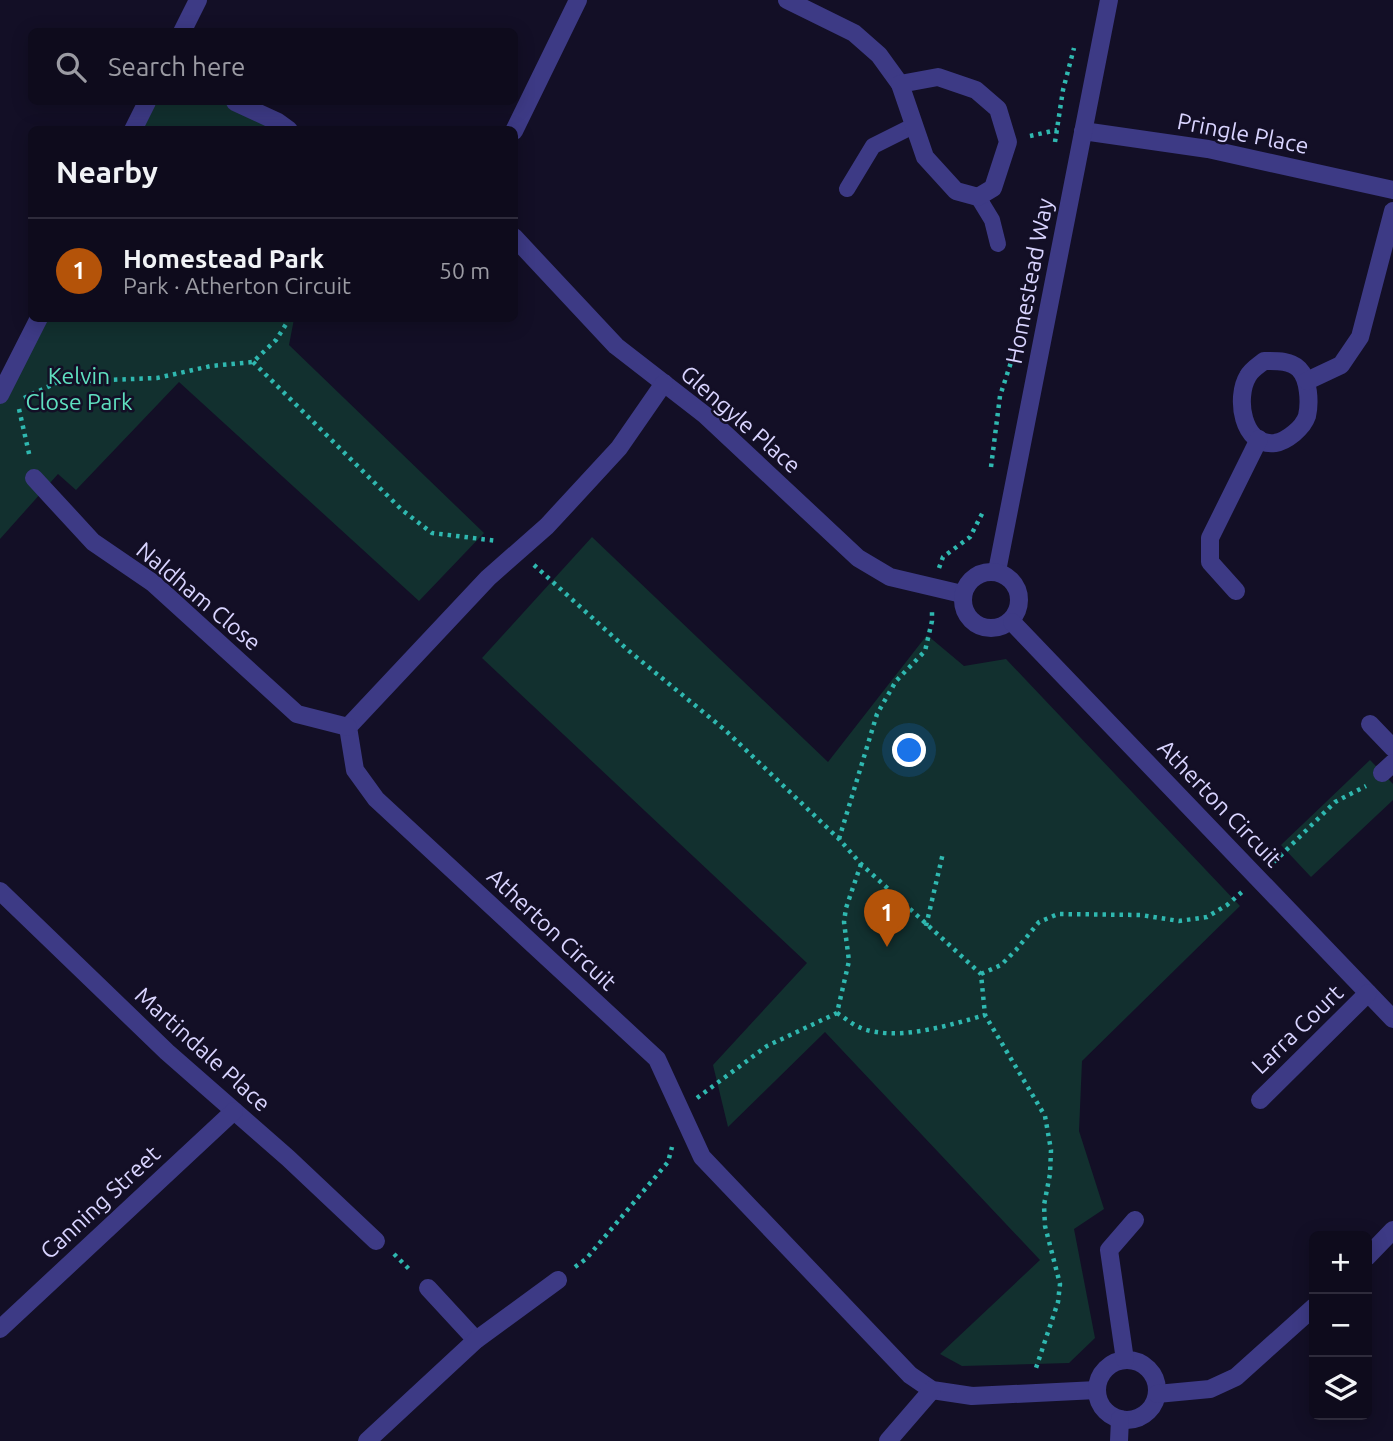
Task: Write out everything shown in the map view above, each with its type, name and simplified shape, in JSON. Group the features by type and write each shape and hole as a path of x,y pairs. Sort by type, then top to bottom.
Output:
{"street":[{"path":"184,28 198,0"},
{"path":"516,126 578,0"},
{"path":"787,0 854,33 879,55 900,84 925,157 956,191 978,197 993,188 1008,142 998,109 976,90 938,77 900,84"},
{"name":"Homestead Way","path":"996,571 1109,0"},
{"path":"135,126 146,105"},
{"path":"242,105 284,126"},
{"name":"Pringle Place","path":"1083,131 1208,149 1393,190"},
{"path":"1307,381 1341,365 1360,337 1393,211"},
{"name":"Glengyle Place","path":"518,241 616,346 705,415 858,558 890,577 962,594"},
{"path":"0,395 36,322"},
{"path":"1264,361 1282,361 1298,368 1307,381 1307,417 1293,435 1274,443 1259,439 1244,423 1241,406 1247,376 1264,361"},
{"path":"348,727 488,578 547,526 619,448 664,383"},
{"path":"1236,591 1210,562 1210,538 1259,439"},
{"name":"Naldham Close","path":"34,478 93,542 153,583 297,714 348,727"},
{"path":"996,571 1013,580 1021,599 1012,622 993,630 975,625 963,609 962,594 974,576 996,571"},
{"name":"Atherton Circuit","path":"1012,622 1393,1019"},
{"path":"1370,724 1393,748"},
{"name":"Atherton Circuit","path":"348,727 355,770 376,799 657,1059 702,1157 910,1376 932,1390 972,1396 1097,1390"},
{"name":"Martindale Place","path":"0,891 167,1052 288,1158 376,1241"},
{"name":"Larra Court","path":"1260,1100 1368,993"},
{"name":"Canning Street","path":"0,1329 234,1111"},
{"path":"1125,1360 1108,1250 1135,1220"},
{"path":"1372,1252 1393,1230"},
{"path":"367,1441 476,1340 558,1280"},
{"path":"428,1288 476,1340"},
{"path":"1157,1394 1210,1390 1236,1377 1309,1311"},
{"path":"1125,1360 1136,1361 1149,1369 1155,1378 1157,1394 1154,1404 1135,1420 1110,1415 1102,1407 1097,1390 1105,1369 1113,1363 1125,1360"},
{"path":"888,1441 932,1390"},
{"path":"1118,1441 1120,1419"}],"lane":[{"path":"847,189 873,146 913,126"},
{"path":"978,197 992,220 998,244"}],"path":[{"path":"1054,152 1063,90 1076,38"},
{"path":"34,478 17,401 58,383 157,378 211,366 253,362 276,340 287,322"},
{"path":"990,478 1000,396 1016,345"},
{"path":"253,362 402,510 432,533 499,541 519,551 629,651 726,730 839,839 861,864 981,974 985,1014 1045,1116 1051,1150 1045,1215 1060,1284 1058,1302 1037,1359 1035,1393"},
{"path":"839,839 877,714 896,681 925,651 932,621 933,587 943,557 970,537 987,506"},
{"path":"981,974 1001,965 1039,922 1058,914 1142,915 1179,921 1207,917 1227,905 1335,802 1369,785 1387,768"},
{"path":"926,926 943,853"},
{"path":"837,1013 849,961 844,922 846,908 861,864"},
{"path":"558,1280 586,1259 668,1163 681,1112 706,1090 767,1046 837,1013"},
{"path":"837,1013 860,1028 878,1032 930,1031 985,1014"},
{"path":"376,1241 392,1252 428,1288"}],"green space":[{"path":"146,105 241,105 281,126 135,126"},
{"name":"Kelvin Close Park","path":"37,322 293,322 289,345 484,533 419,601 179,382 76,490 58,474 0,539 0,395"},
{"path":"592,537 828,762 927,635 964,666 1006,659 1240,906 1082,1061 1079,1131 1104,1209 1074,1229 1095,1338 1069,1363 962,1366 940,1354 1040,1260 825,1032 728,1127 713,1065 807,963 482,658"},
{"path":"1370,760 1393,784 1393,800 1311,877 1281,845"}],"place":[{"name":"Homestead Park","path":"887,947"}]}
